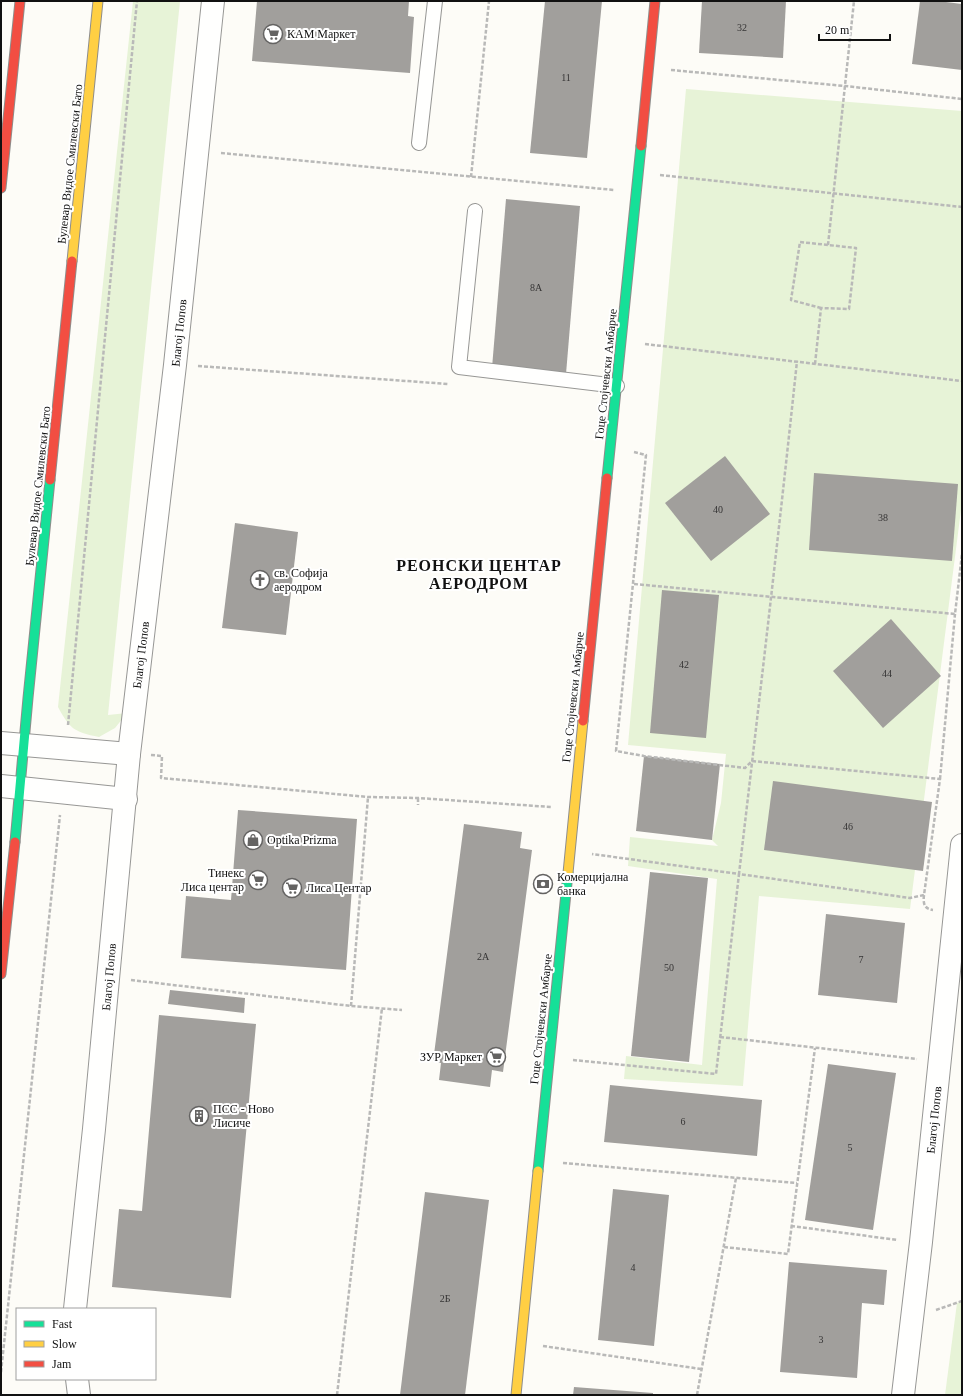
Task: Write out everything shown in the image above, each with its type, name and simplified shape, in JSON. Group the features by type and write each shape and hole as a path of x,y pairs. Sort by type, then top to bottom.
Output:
{"street":[{"path":"1,188 20,1"},
{"name":"Булевар Видое Смилевски Бато","path":"1,974 11,787 25,745 28,698 98,1"},
{"name":"Благој Попов","path":"75,1308 109,978 129,754 175,365 213,1"},
{"name":"Гоце Стојчевски Амбарче","path":"516,1395 655,1"},
{"path":"1,743 129,754"},
{"path":"11,787 126,799"},
{"name":"Благој Попов","path":"903,1395 922,1242 962,845"},
{"path":"77,1380 79,1395"}],"lane":[{"path":"419,143 435,1"},
{"path":"475,210 459,367 617,386"}],"path":[{"path":"68,729 137,1"},
{"path":"471,177 489,1"},
{"path":"828,245 854,1"},
{"path":"664,69 845,86 962,99"},
{"path":"198,151 636,192"},
{"path":"655,175 962,207"},
{"path":"800,242 856,248 849,309 821,308 791,300 800,242"},
{"path":"815,364 821,308"},
{"path":"638,343 962,381"},
{"path":"549,1057 716,1074 797,361"},
{"path":"175,365 452,384"},
{"path":"628,451 646,455 616,751 644,756 745,768 752,761"},
{"path":"570,852 910,898 924,895 940,779 962,554"},
{"path":"634,584 956,614"},
{"path":"129,754 162,756 161,778 368,797 418,798 574,809"},
{"path":"752,761 940,779"},
{"path":"351,1006 368,797"},
{"path":"418,798 418,805"},
{"path":"1,1372 60,813"},
{"path":"109,978 351,1006 402,1010"},
{"path":"337,1395 382,1008"},
{"path":"720,1037 940,1062"},
{"path":"724,1247 788,1254 815,1048"},
{"path":"539,1162 797,1183"},
{"path":"697,1395 736,1178"},
{"path":"791,1226 922,1242"},
{"path":"521,1343 701,1368"}],"green space":[{"path":"133,1 180,1 108,715 127,713 115,728 99,737 78,731 70,725 58,707"},
{"path":"686,89 962,111 962,502 910,909 759,896 743,1086 624,1079 626,1056 702,1065 717,879 628,866 630,837 718,846 712,840 721,803 726,754 628,745"},
{"path":"962,1301 962,1395 945,1395 957,1303"}],"building":[{"path":"257,1 409,1 408,16 414,17 410,73 252,61"},
{"path":"545,1 602,1 587,158 530,153"},
{"path":"702,1 786,1 783,58 699,53"},
{"path":"920,1 938,1 962,4 962,70 912,64"},
{"path":"506,199 580,206 566,374 492,368"},
{"path":"725,456 770,514 711,561 665,503"},
{"path":"814,473 958,484 952,561 809,550"},
{"name":"св. Софија аеродром","path":"235,523 298,532 286,635 222,628"},
{"path":"662,590 719,595 706,738 650,733"},
{"path":"891,619 941,676 883,728 833,671"},
{"path":"644,756 720,764 712,840 636,831"},
{"path":"773,781 932,802 923,871 764,850"},
{"name":"Лиса Центар","path":"238,810 357,819 346,970 181,958 186,896 231,900"},
{"path":"464,824 522,832 520,848 532,850 503,1072 492,1070 490,1087 439,1080 441,1063 433,1062"},
{"path":"650,872 708,878 689,1062 631,1056"},
{"path":"826,914 905,923 897,1003 818,995"},
{"path":"170,990 245,998 244,1013 168,1004"},
{"name":"ПСС - Ново Лисиче","path":"159,1015 256,1024 231,1298 112,1287 119,1209 142,1211"},
{"path":"828,1064 896,1073 873,1230 805,1220"},
{"path":"610,1085 762,1100 757,1156 604,1142"},
{"path":"613,1189 669,1195 654,1346 598,1340"},
{"path":"425,1192 489,1200 465,1395 400,1395"},
{"path":"789,1262 887,1270 884,1305 862,1303 857,1378 780,1372"},
{"path":"574,1387 653,1393 653,1395 573,1395"}],"traffic: fast":[{"path":"607,478 641,146"},
{"path":"15,842 50,480"},
{"path":"538,1171 568,873"}],"traffic: slow":[{"path":"72,261 98,1"},
{"path":"568,873 583,721"},
{"path":"516,1395 538,1171"}],"traffic: jam":[{"path":"1,188 20,1"},
{"path":"641,146 655,1"},
{"path":"50,480 72,261"},
{"path":"583,721 607,478"},
{"path":"1,974 15,842"}],"place":[{"name":"КАМ Маркет","path":"273,34"},
{"name":"св. Софија аеродром","path":"260,580"},
{"name":"Optika Prizma","path":"253,840"},
{"name":"Тинекс Лиса центар","path":"258,880"},
{"name":"Комерцијална банка","path":"543,884"},
{"name":"Лиса Центар","path":"292,888"},
{"name":"ЗУР Маркет","path":"496,1057"},
{"name":"ПСС - Ново Лисиче","path":"199,1116"}],"district":[{"name":"РЕОНСКИ ЦЕНТАР АЕРОДРОМ","path":"479,574"}]}
